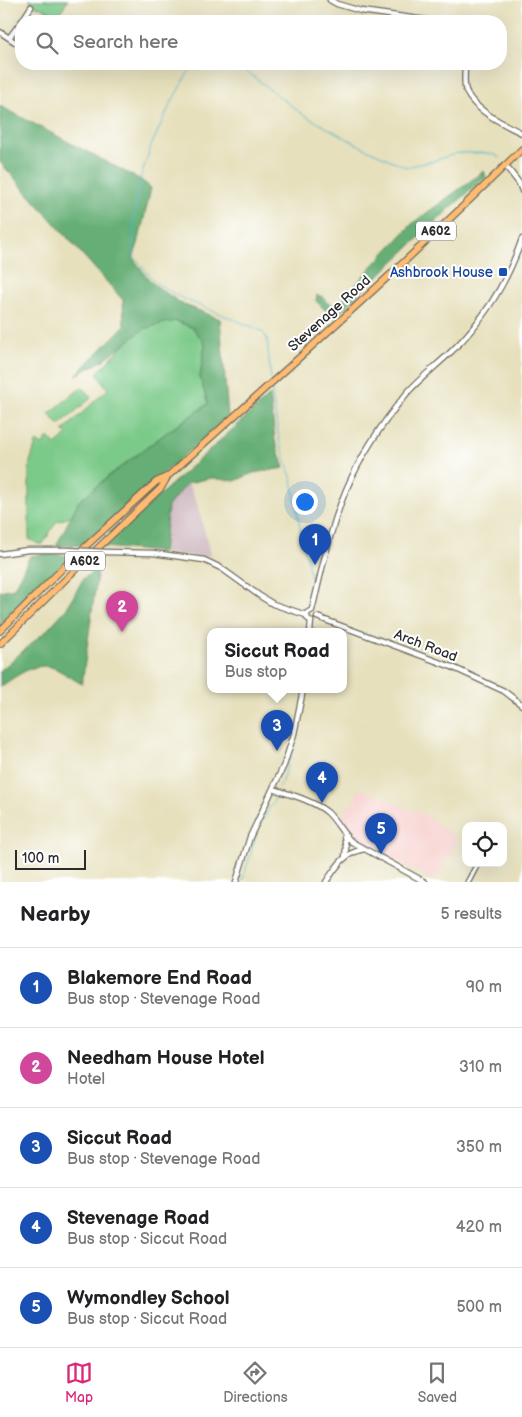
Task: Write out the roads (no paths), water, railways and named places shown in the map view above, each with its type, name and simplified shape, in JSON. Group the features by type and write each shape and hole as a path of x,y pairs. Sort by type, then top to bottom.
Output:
{"main road":[{"name":"Stevenage Road","path":"168,476 399,266 522,149"},
{"name":"A602","path":"0,631 81,551 156,482 168,476"},
{"name":"A602","path":"0,644 161,488 168,476"}],"street":[{"path":"330,0 361,11 390,15"},
{"path":"26,15 31,7"},
{"path":"9,38 15,30"},
{"path":"0,40 2,33 15,42"},
{"path":"465,70 465,87 468,97 490,117 522,133"},
{"path":"505,165 519,183 522,191"},
{"path":"306,615 312,610 335,519 364,453 382,425 408,392 455,348 488,308 507,277 522,240"},
{"path":"0,554 28,550 67,550 153,553 204,560 221,568 273,604 306,615 308,620 311,621"},
{"path":"311,621 317,617 312,610"},
{"name":"Arch Road","path":"317,617 347,628"},
{"path":"310,628 311,621"},
{"name":"Arch Road","path":"347,628 452,667 504,691 522,705"},
{"path":"236,882 250,837 284,766 292,741 302,693"},
{"path":"273,789 321,808 352,842 425,882"},
{"path":"344,835 345,857"},
{"path":"326,882 345,857 364,848"},
{"path":"468,882 476,867"}],"waterway":[{"path":"190,70 171,103 151,146 140,179 133,225 134,256 154,281 179,297 262,331 267,339 271,380"},
{"path":"245,70 302,114 364,148 406,167 458,153 487,153 500,158"},
{"path":"271,386 279,440 292,480 301,534 314,592"},
{"path":"280,787 297,735 305,693"},
{"path":"242,882 258,829 278,793"}],"place":[{"name":"Ashbrook House","path":"503,272"},
{"name":"Blakemore End Road","path":"315,565"},
{"name":"Needham House Hotel","path":"122,632"},
{"name":"Siccut Road","path":"277,751"},
{"name":"Stevenage Road","path":"322,803"},
{"name":"Wymondley School","path":"381,854"}]}
